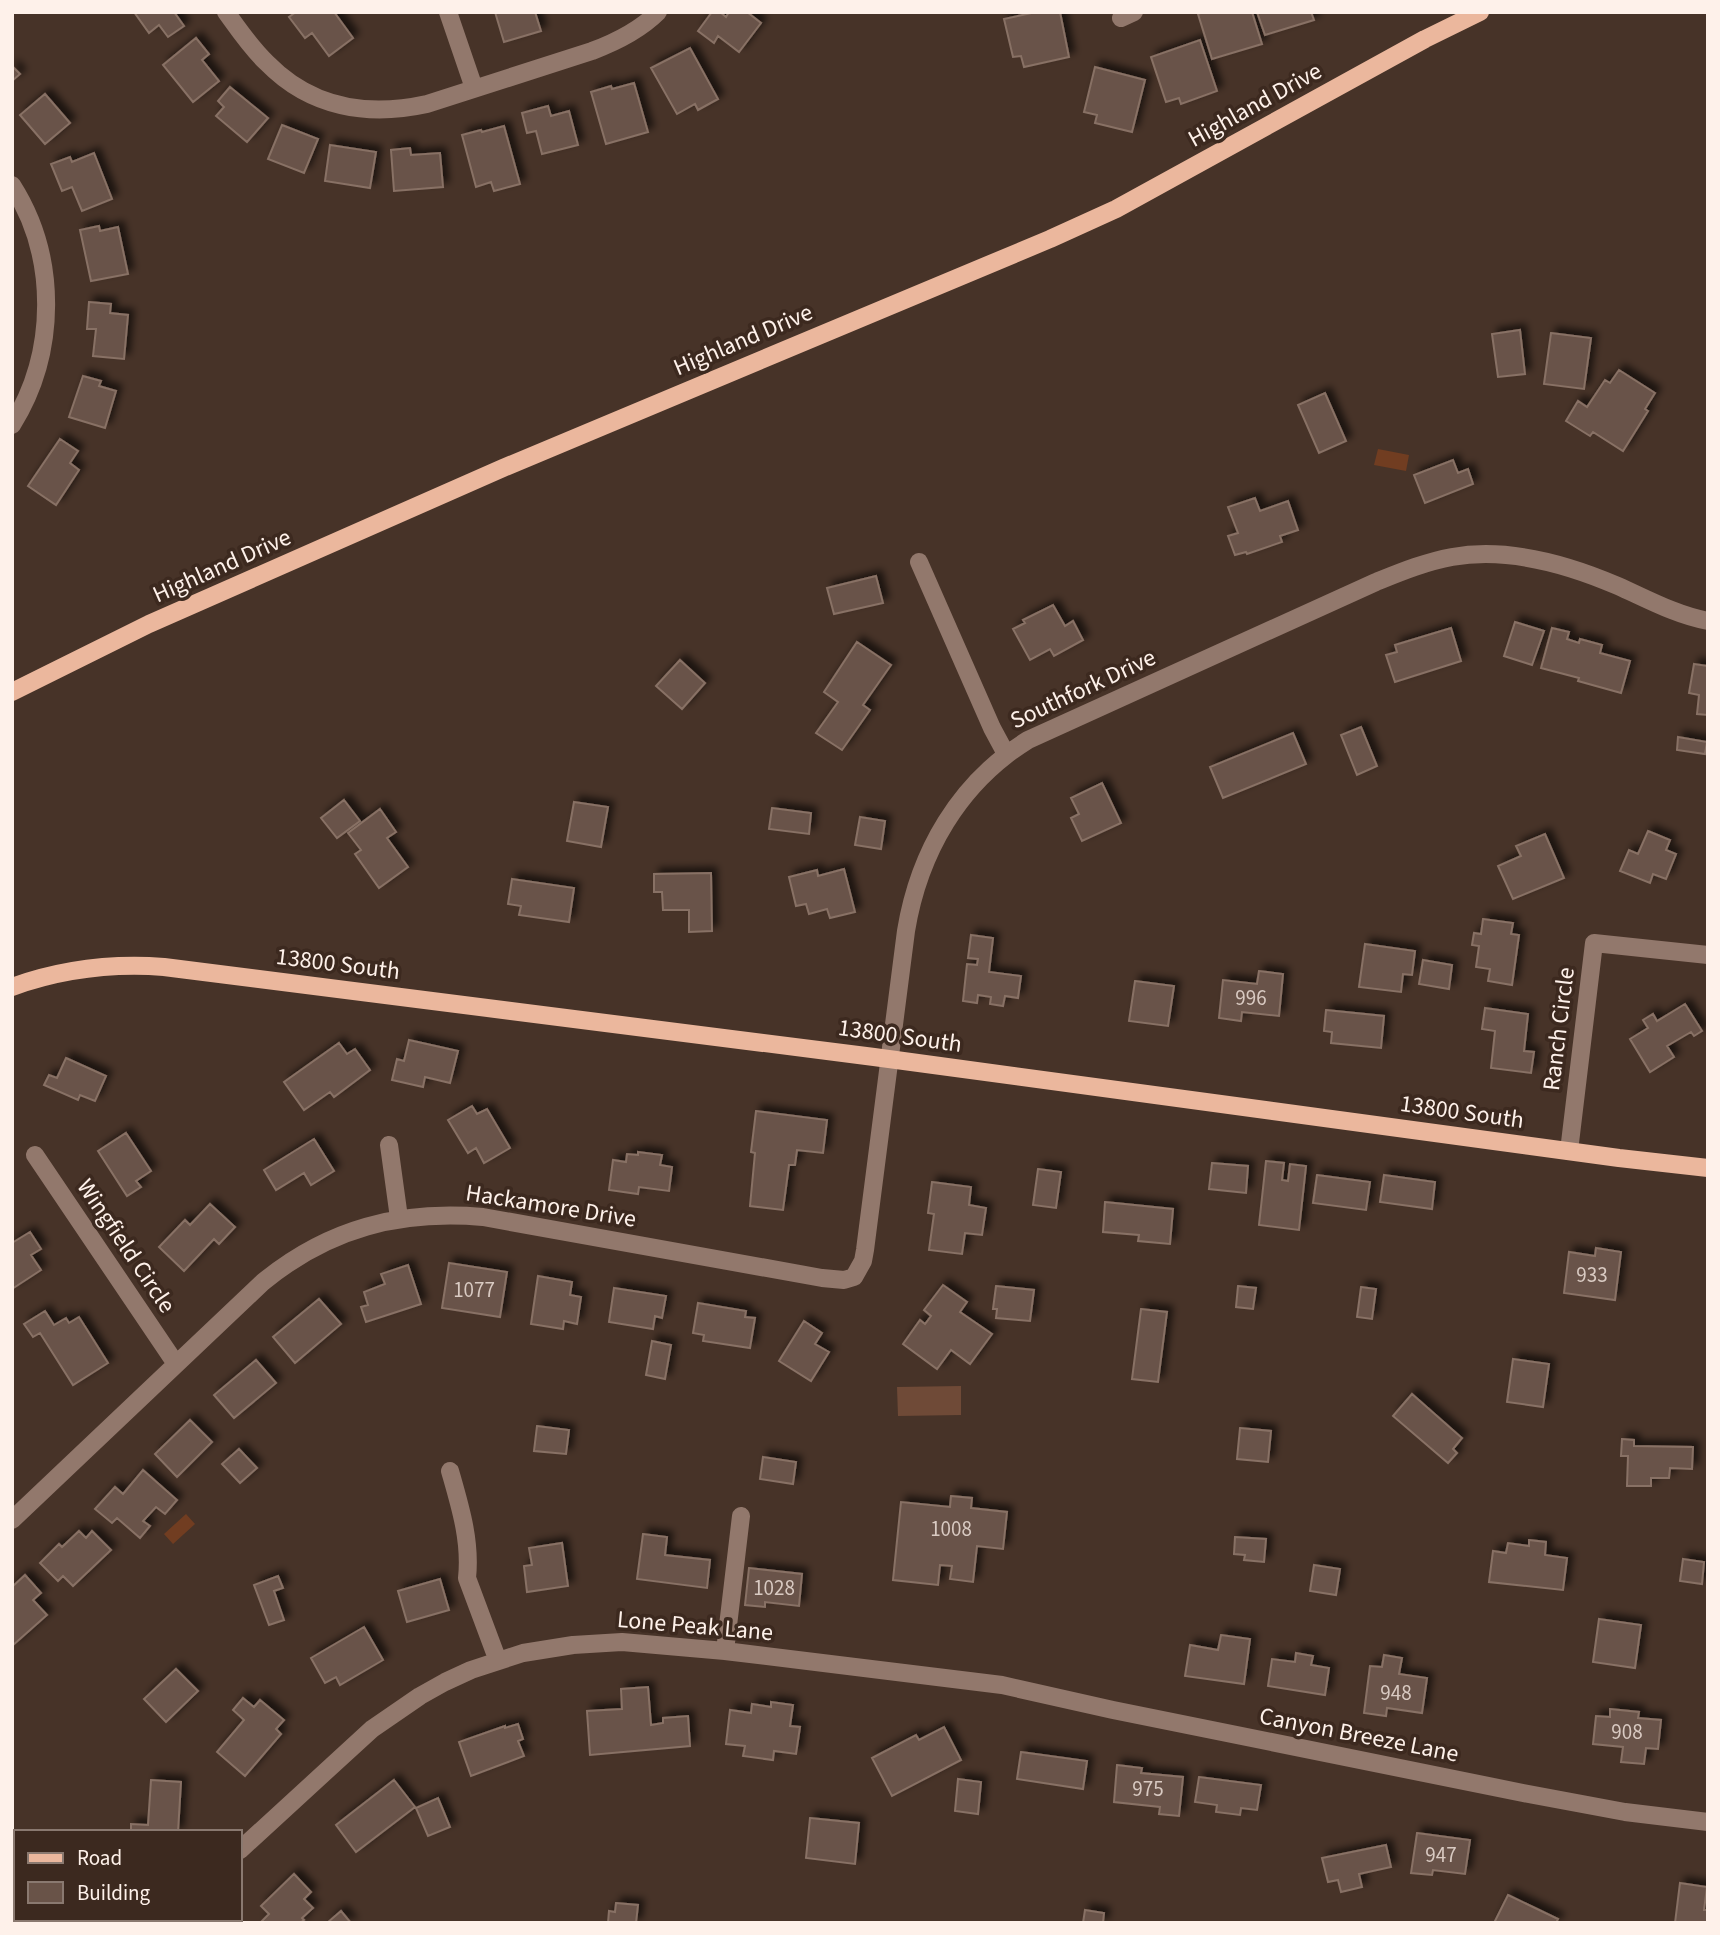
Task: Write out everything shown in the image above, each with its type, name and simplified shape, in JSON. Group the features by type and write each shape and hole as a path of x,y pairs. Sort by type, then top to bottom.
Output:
{"main road":[{"name":"Highland Drive","path":"12,692 149,624 478,479 1116,209 1425,39 1480,12"},
{"name":"13800 South","path":"12,986 47,975 86,968 125,965 164,967 889,1059 1708,1168"}],"street":[{"path":"226,12 268,64 288,81 311,95 358,110 404,109 426,104 592,51 614,43 658,12"},
{"path":"448,12 474,88"},
{"path":"12,185 37,238 46,281 47,303 38,368 24,406 12,425"},
{"name":"Southfork Drive","path":"854,1277 863,1261 865,1250 906,930 915,887 943,825 955,807 1006,754 1051,729 1376,582 1429,562 1455,557 1508,556 1563,565 1677,612 1708,621"},
{"path":"919,562 1006,754"},
{"name":"Ranch Circle","path":"1569,1151 1594,943 1708,955"},
{"path":"388,1145 400,1219"},
{"name":"Wingfield Circle","path":"35,1155 177,1364"},
{"name":"Hackamore Drive","path":"12,1520 256,1288 295,1258 333,1238 366,1227 400,1219 443,1215 483,1217 822,1278 844,1280 854,1277"},
{"path":"450,1471 465,1526 467,1578 498,1661"},
{"path":"725,1651 741,1517"},
{"name":"Lone Peak Lane","path":"242,1848 350,1748 396,1712 445,1682 498,1661 549,1648 610,1642 648,1643 1002,1685"},
{"name":"Canyon Breeze Lane","path":"1002,1685 1523,1793 1625,1812 1708,1822"}],"shaded area":[{"path":"1378,449 1409,455 1406,471 1374,465"},
{"path":"961,1386 961,1415 898,1416 897,1387"},
{"path":"186,1514 195,1524 173,1544 164,1534"}],"building":[{"path":"134,12 174,12 184,26 168,37 159,25 149,33"},
{"path":"296,12 334,12 353,38 329,56 312,33 305,38 289,17"},
{"path":"495,12 535,12 541,31 504,42"},
{"path":"712,12 720,12 726,17 729,12 747,12 761,23 739,52 718,36 714,43 698,31"},
{"path":"1036,12 1060,12 1069,57 1024,67 1021,56 1013,57 1004,19"},
{"path":"1252,12 1262,44 1212,59 1198,14"},
{"path":"1257,12 1311,12 1314,20 1265,35"},
{"path":"196,38 209,54 202,60 219,81 193,102 163,65"},
{"path":"1200,40 1217,91 1181,104 1179,98 1166,102 1151,57"},
{"path":"690,48 718,99 698,110 695,104 677,114 651,68"},
{"path":"12,66 20,74 12,81"},
{"path":"1095,67 1145,80 1132,132 1095,123 1097,115 1084,112"},
{"path":"634,83 648,132 606,144 591,92"},
{"path":"230,87 268,118 247,142 216,116 224,107 218,101"},
{"path":"45,94 70,123 45,144 20,115"},
{"path":"548,106 551,116 569,111 578,145 542,154 536,131 527,133 522,113"},
{"path":"282,125 318,139 304,173 268,159"},
{"path":"504,126 520,184 494,191 491,182 476,187 462,135"},
{"path":"330,145 376,152 370,188 325,181"},
{"path":"410,148 411,155 440,153 443,187 394,191 391,150"},
{"path":"94,153 112,199 82,211 72,187 62,191 51,164 70,157 72,162"},
{"path":"99,226 100,231 118,227 128,274 91,281 80,230"},
{"path":"89,302 111,304 110,313 128,315 124,359 93,356 96,329 87,329"},
{"path":"1520,330 1525,374 1498,377 1492,334"},
{"path":"1551,333 1591,338 1584,389 1544,384"},
{"path":"1619,370 1655,393 1645,409 1648,411 1623,451 1593,432 1590,436 1566,421 1578,401 1587,407 1605,380 1610,383"},
{"path":"83,376 101,381 99,386 116,391 105,428 69,417"},
{"path":"1325,393 1346,441 1319,453 1298,405"},
{"path":"60,439 78,451 70,463 79,470 56,505 28,486"},
{"path":"1453,460 1458,473 1468,469 1473,484 1425,503 1414,475"},
{"path":"1255,498 1260,511 1288,501 1298,530 1280,536 1282,542 1247,554 1235,555 1228,536 1238,533 1228,507"},
{"path":"876,576 883,603 834,614 827,588"},
{"path":"1053,605 1065,626 1073,621 1083,640 1054,656 1050,649 1030,660 1013,629 1025,623 1023,620"},
{"path":"1515,622 1544,631 1532,665 1504,656"},
{"path":"1451,628 1461,661 1395,682 1386,655 1397,652 1395,645"},
{"path":"1552,628 1569,632 1567,639 1579,643 1580,639 1602,645 1600,653 1630,661 1621,693 1541,668"},
{"path":"857,642 891,665 863,705 870,710 842,750 816,733 838,702 824,692"},
{"path":"680,660 705,683 682,709 656,686"},
{"path":"1694,664 1708,666 1708,715 1697,714 1699,695 1689,693"},
{"path":"1361,727 1377,766 1357,775 1341,735"},
{"path":"1293,733 1306,764 1223,798 1210,767"},
{"path":"1678,737 1707,742 1705,754 1677,750"},
{"path":"1102,783 1121,823 1082,841 1071,818 1079,814 1071,798"},
{"path":"344,800 360,821 337,838 321,818"},
{"path":"574,802 608,807 601,847 567,841"},
{"path":"772,808 811,813 809,834 769,829"},
{"path":"380,809 396,832 387,838 408,867 379,888 355,854 361,850 348,833"},
{"path":"860,817 885,821 881,849 855,845"},
{"path":"1648,831 1670,840 1666,850 1676,854 1666,879 1653,874 1650,883 1620,871 1629,850 1638,854"},
{"path":"1545,834 1564,878 1513,899 1498,866 1521,856 1516,846"},
{"path":"844,869 855,912 830,918 827,909 809,914 806,904 796,906 789,877 817,870 818,876"},
{"path":"711,873 712,931 689,932 689,910 663,910 662,892 654,892 654,874"},
{"path":"512,879 574,888 569,922 519,915 521,906 508,904"},
{"path":"1483,919 1513,923 1511,934 1519,935 1512,985 1488,981 1490,969 1476,967 1479,946 1472,945 1474,933 1481,934"},
{"path":"971,935 993,938 989,972 1021,976 1018,998 1005,996 1003,1006 990,1004 991,997 978,995 977,1003 963,1001 967,964 977,965 978,959 968,958"},
{"path":"1365,944 1415,951 1412,975 1403,974 1401,992 1359,987"},
{"path":"1423,960 1452,965 1449,989 1419,984"},
{"path":"1259,971 1283,974 1279,1016 1242,1012 1241,1021 1219,1018 1223,980 1257,984"},
{"path":"1135,981 1174,986 1168,1026 1129,1021"},
{"path":"1685,1004 1702,1031 1694,1036 1691,1032 1667,1046 1674,1057 1650,1072 1630,1039 1648,1028 1643,1020 1653,1014 1657,1021"},
{"path":"1485,1008 1528,1014 1524,1051 1534,1052 1531,1073 1491,1068 1495,1031 1482,1029"},
{"path":"1326,1010 1384,1016 1381,1048 1331,1043 1332,1032 1324,1031"},
{"path":"409,1040 458,1051 450,1083 425,1077 423,1087 392,1080 397,1059 404,1061"},
{"path":"339,1043 347,1054 355,1049 370,1070 334,1097 330,1092 304,1110 284,1082"},
{"path":"66,1058 106,1076 95,1101 80,1095 78,1100 44,1085 49,1075 57,1078"},
{"path":"472,1106 477,1114 487,1109 510,1148 484,1163 476,1148 468,1153 448,1120"},
{"path":"756,1111 827,1120 823,1153 797,1150 795,1165 789,1165 783,1210 750,1206 755,1153 751,1152"},
{"path":"126,1133 151,1171 136,1181 141,1187 127,1196 98,1151"},
{"path":"314,1139 334,1171 311,1185 304,1173 276,1190 264,1170"},
{"path":"638,1152 662,1155 660,1165 672,1167 669,1191 639,1187 638,1194 609,1190 613,1160 626,1162 627,1154 638,1155"},
{"path":"1266,1161 1284,1163 1282,1180 1288,1181 1290,1164 1306,1166 1299,1230 1259,1225"},
{"path":"1212,1163 1248,1166 1246,1193 1209,1189"},
{"path":"1038,1169 1061,1172 1056,1208 1033,1205"},
{"path":"1317,1175 1370,1182 1366,1210 1313,1203"},
{"path":"1384,1175 1435,1182 1432,1209 1380,1202"},
{"path":"932,1182 971,1187 969,1205 986,1208 982,1235 965,1233 962,1254 929,1250 934,1214 928,1213"},
{"path":"1105,1202 1173,1209 1170,1244 1138,1241 1139,1235 1103,1232"},
{"path":"210,1204 235,1227 219,1244 214,1239 184,1271 159,1247 185,1220 190,1225"},
{"path":"30,1232 41,1249 31,1255 41,1270 12,1289 12,1243"},
{"path":"1596,1248 1621,1252 1615,1300 1564,1293 1569,1252 1595,1256"},
{"path":"449,1263 507,1272 500,1317 442,1308"},
{"path":"408,1265 421,1304 366,1322 361,1307 368,1305 364,1292 385,1284 381,1274"},
{"path":"538,1276 572,1282 570,1295 581,1297 577,1324 564,1321 563,1329 531,1324"},
{"path":"943,1285 967,1302 960,1312 992,1334 970,1364 951,1350 937,1369 903,1344 920,1320 925,1324 931,1316 924,1310"},
{"path":"996,1286 1034,1290 1030,1321 996,1318 997,1309 993,1309"},
{"path":"1238,1286 1256,1288 1253,1309 1236,1307"},
{"path":"1361,1287 1376,1289 1372,1319 1357,1317"},
{"path":"614,1288 666,1296 662,1318 655,1316 653,1329 609,1322"},
{"path":"319,1299 341,1324 295,1363 273,1337"},
{"path":"698,1303 746,1311 745,1317 755,1318 750,1348 703,1341 704,1335 693,1333"},
{"path":"1141,1309 1167,1312 1158,1382 1132,1379"},
{"path":"45,1311 54,1325 66,1318 69,1323 79,1317 108,1363 73,1385 40,1333 33,1337 24,1324"},
{"path":"804,1321 822,1333 815,1344 829,1352 811,1381 779,1361"},
{"path":"652,1341 671,1345 665,1379 646,1375"},
{"path":"1513,1359 1549,1364 1543,1407 1507,1402"},
{"path":"256,1360 276,1383 234,1418 214,1395"},
{"path":"1412,1394 1462,1438 1453,1449 1457,1453 1448,1463 1393,1416"},
{"path":"190,1420 212,1442 177,1477 155,1454"},
{"path":"537,1426 569,1430 566,1454 534,1451"},
{"path":"1240,1428 1271,1431 1268,1462 1237,1459"},
{"path":"1622,1439 1634,1440 1634,1446 1693,1447 1692,1469 1670,1468 1669,1478 1651,1478 1651,1486 1627,1486 1628,1456 1621,1456"},
{"path":"239,1449 257,1468 240,1483 222,1464"},
{"path":"763,1457 796,1462 793,1484 760,1479"},
{"path":"143,1470 177,1500 165,1514 156,1507 143,1521 150,1526 140,1538 117,1518 112,1523 95,1509 115,1487 123,1494"},
{"path":"951,1496 972,1498 971,1508 1007,1512 1003,1549 977,1546 973,1582 950,1579 952,1566 940,1565 938,1585 893,1580 901,1502 950,1507"},
{"path":"79,1531 86,1538 92,1531 111,1550 73,1586 63,1576 58,1581 40,1563 59,1544 62,1547"},
{"path":"643,1534 667,1537 665,1555 710,1560 707,1588 637,1579"},
{"path":"1235,1537 1266,1539 1264,1562 1244,1560 1245,1555 1234,1554"},
{"path":"1529,1540 1546,1542 1545,1555 1567,1558 1563,1590 1489,1582 1493,1551 1506,1553 1508,1543 1529,1546"},
{"path":"562,1543 568,1586 527,1592 524,1566 532,1565 529,1548"},
{"path":"1683,1559 1704,1562 1702,1584 1680,1581"},
{"path":"1314,1565 1340,1569 1336,1595 1310,1591"},
{"path":"749,1568 802,1574 799,1606 765,1602 765,1607 745,1605"},
{"path":"25,1575 41,1593 33,1600 47,1615 12,1646 12,1587"},
{"path":"278,1576 283,1588 274,1591 284,1620 269,1625 254,1585"},
{"path":"440,1579 449,1610 407,1622 398,1591"},
{"path":"1599,1619 1641,1625 1635,1668 1593,1662"},
{"path":"364,1627 383,1660 340,1685 336,1677 325,1683 311,1658"},
{"path":"1221,1635 1250,1639 1244,1684 1185,1676 1190,1645 1218,1650"},
{"path":"1296,1653 1313,1656 1311,1665 1329,1668 1325,1695 1268,1686 1272,1659 1295,1662"},
{"path":"1384,1655 1402,1658 1399,1674 1427,1678 1422,1713 1387,1708 1386,1716 1364,1713 1370,1666 1382,1667"},
{"path":"176,1669 198,1691 166,1722 144,1699"},
{"path":"648,1687 651,1725 663,1723 663,1718 688,1716 690,1746 590,1755 587,1711 622,1709 621,1689"},
{"path":"243,1698 254,1707 260,1700 284,1720 276,1729 281,1734 245,1776 217,1752 244,1720 233,1710"},
{"path":"771,1702 793,1705 790,1726 800,1727 796,1754 774,1751 773,1760 743,1756 745,1746 726,1744 730,1710 751,1713 752,1704 771,1707"},
{"path":"1610,1709 1639,1712 1638,1718 1661,1720 1658,1749 1646,1748 1644,1764 1621,1762 1623,1747 1593,1744 1596,1716 1610,1717"},
{"path":"518,1724 523,1739 518,1741 524,1756 471,1776 459,1742"},
{"path":"944,1727 961,1760 892,1796 872,1758 916,1735 919,1740"},
{"path":"1021,1752 1087,1761 1083,1789 1017,1779"},
{"path":"1117,1765 1142,1768 1141,1773 1183,1777 1179,1816 1159,1814 1160,1807 1114,1802"},
{"path":"1199,1777 1261,1785 1257,1810 1241,1808 1240,1815 1216,1812 1217,1805 1195,1802"},
{"path":"958,1779 981,1782 978,1814 955,1811"},
{"path":"151,1780 181,1782 178,1830 131,1830 131,1824 148,1825"},
{"path":"394,1780 415,1807 356,1852 336,1825"},
{"path":"438,1798 450,1827 428,1836 416,1808"},
{"path":"810,1818 859,1823 855,1864 806,1858"},
{"path":"1417,1833 1470,1840 1465,1874 1433,1870 1432,1875 1411,1873"},
{"path":"1386,1845 1391,1867 1359,1874 1362,1887 1341,1892 1338,1880 1328,1882 1322,1858"},
{"path":"294,1874 311,1892 304,1899 313,1908 300,1923 261,1922 269,1914 261,1906"},
{"path":"1680,1883 1707,1887 1704,1910 1708,1910 1708,1923 1675,1923"},
{"path":"1508,1895 1558,1919 1556,1923 1494,1923"},
{"path":"616,1903 638,1905 636,1923 608,1923 609,1911 615,1912"},
{"path":"1085,1910 1104,1913 1103,1923 1083,1923"},
{"path":"341,1911 351,1923 327,1923"},
{"path":"42,1921 78,1921 76,1923"}]}
